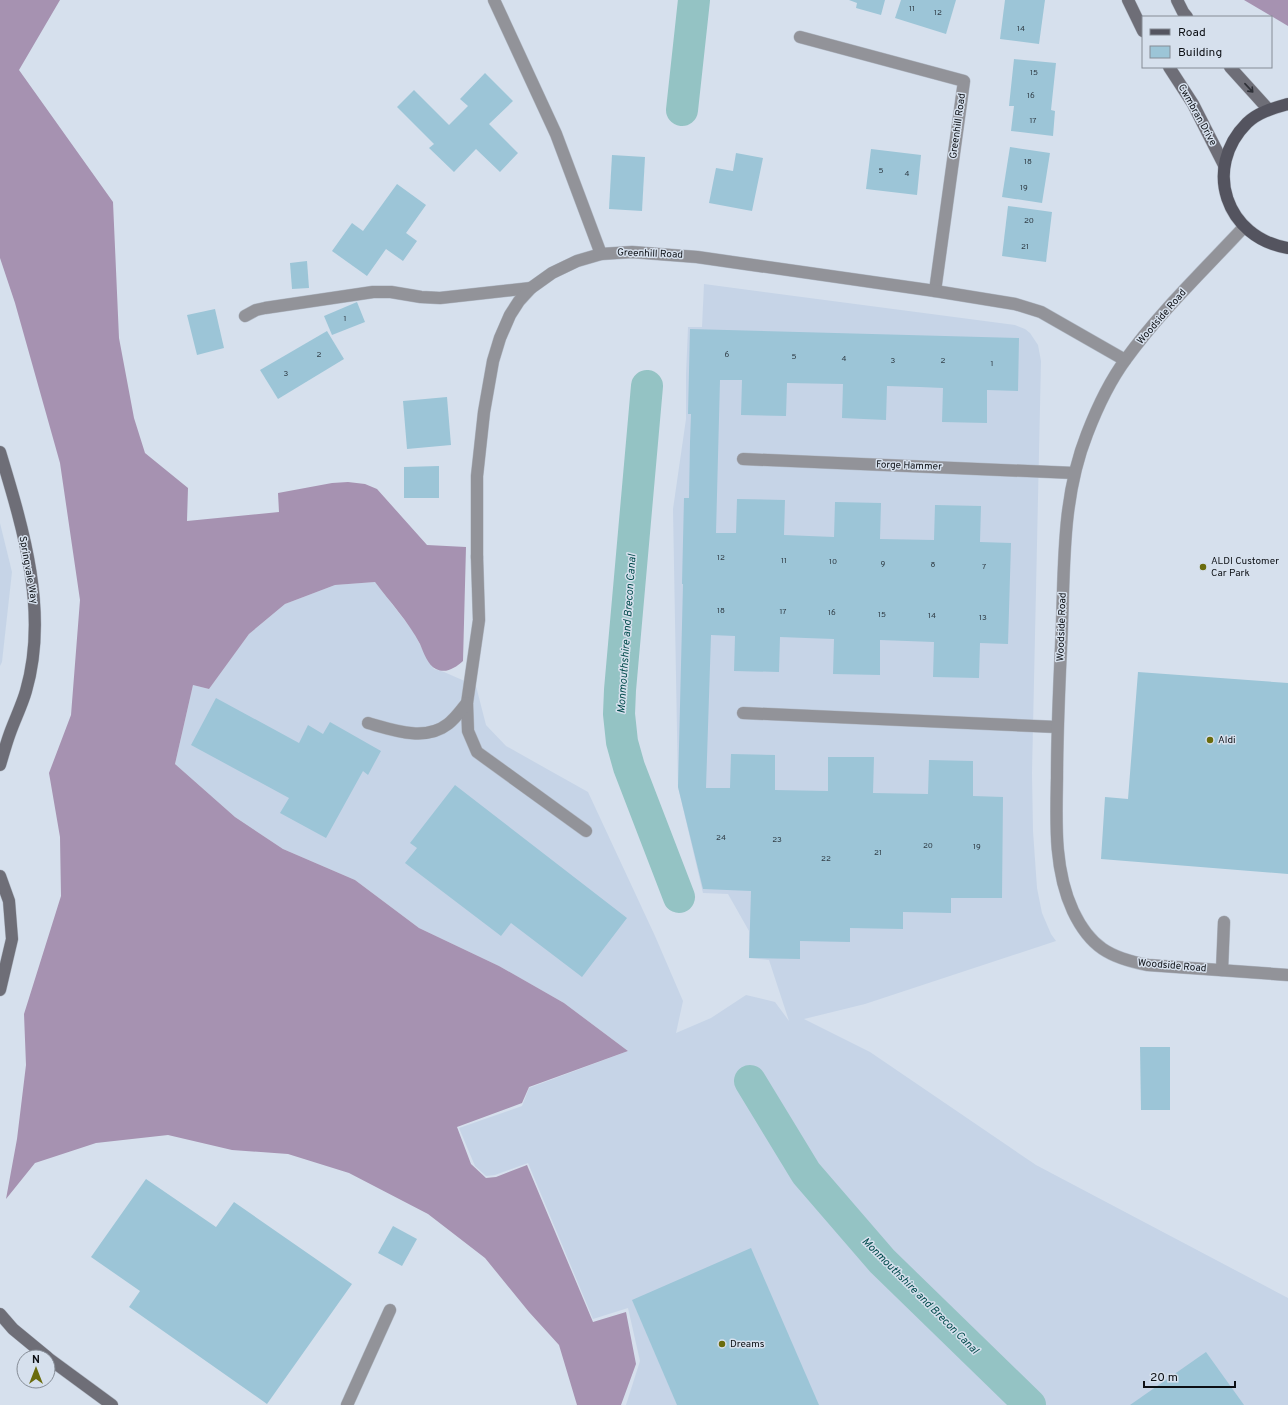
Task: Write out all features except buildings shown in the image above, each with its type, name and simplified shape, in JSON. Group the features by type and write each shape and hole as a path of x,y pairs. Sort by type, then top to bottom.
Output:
{"main road":[{"name":"Cwmbran Drive","path":"1288,104 1268,109 1248,122 1232,141 1224,164 1223,179 1232,211 1244,227 1259,238 1277,246 1288,248"}],"street":[{"path":"494,0 556,134 600,254"},
{"path":"1128,0 1142,29"},
{"path":"1177,0 1186,16"},
{"name":"Greenhill Road","path":"800,37 964,81 935,291"},
{"name":"Cwmbran Drive","path":"1169,68 1193,104 1224,164"},
{"path":"1231,68 1268,109"},
{"name":"Woodside Road","path":"1244,227 1168,308 1125,360 1103,396 1086,435 1074,473 1067,512 1057,727 1056,835 1058,856 1064,887 1073,910 1083,929 1096,944 1110,954 1128,961 1148,964 1288,975"},
{"name":"Greenhill Road","path":"586,831 477,752 468,731 467,703 479,620 477,476 484,412 493,361 500,338 510,315 519,301 531,288 552,273 577,261 600,254 632,252 697,257 1009,303 1041,312 1125,360"},
{"path":"245,316 256,310 265,308 373,292 391,292 421,297 440,298 531,288"},
{"name":"Springvale Way","path":"0,452 13,494 24,543 35,605 34,650 26,691 0,765"},
{"name":"Forge Hammer","path":"743,459 1074,473"},
{"path":"368,723 402,732 426,732 448,724 467,703"},
{"path":"743,713 1057,727"},
{"name":"Springvale Way","path":"0,746 9,736"},
{"path":"0,876 9,901 12,939 0,990"},
{"path":"1222,970 1224,922"},
{"path":"347,1405 390,1310"},
{"path":"0,1314 13,1329 38,1349"},
{"path":"56,1363 112,1405"}],"shaded area":[{"path":"0,0 60,0 19,70 113,202 119,338 134,418 145,453 188,488 187,521 279,512 278,493 332,483 348,482 365,484 377,489 427,545 466,547 463,661 457,666 450,670 443,671 436,669 431,665 410,627 375,582 335,585 285,604 249,634 209,689 193,685 175,764 235,817 283,849 355,880 419,928 499,966 564,1003 628,1051 529,1087 522,1103 457,1127 471,1164 486,1178 496,1177 527,1165 593,1322 626,1312 636,1364 621,1405 577,1405 559,1345 529,1312 485,1258 428,1214 349,1173 288,1154 232,1150 168,1135 96,1143 35,1163 6,1199 17,1139 26,1065 24,1014 61,896 60,837 49,773 71,715 80,600 60,463 15,303 0,258"},
{"path":"1244,0 1288,0 1288,26"},
{"path":"704,284 1015,325 1030,333 1038,345 1041,361 1032,773 1033,831 1037,888 1042,913 1051,934 1056,941 865,1004 804,1019 870,1052 1036,1165 1288,1298 1288,1405 626,1405 640,1361 628,1308 593,1319 528,1163 495,1175 486,1176 475,1166 459,1128 522,1106 529,1088 628,1051 564,1003 499,966 419,928 355,880 283,849 235,817 175,764 193,685 209,689 249,634 285,604 335,585 375,582 413,631 434,669 476,686 486,725 506,746 588,792 655,936 683,1001 676,1033 711,1018 746,995 775,1002 789,1021 769,960 749,958 749,931 728,894 703,893 678,787 673,509 686,419 688,327 702,327"},
{"path":"0,523 12,572 2,662 0,666"}],"waterway":[{"name":"Monmouthshire and Brecon Canal","path":"682,110 694,0"},
{"name":"Monmouthshire and Brecon Canal","path":"647,386 619,714 622,742 629,767 679,897"},
{"name":"Monmouthshire and Brecon Canal","path":"750,1081 806,1173 882,1261 1030,1405"}],"place":[{"name":"ALDI Customer Car Park","path":"1203,567"},
{"name":"Aldi","path":"1210,740"},
{"name":"Dreams","path":"722,1344"}]}
